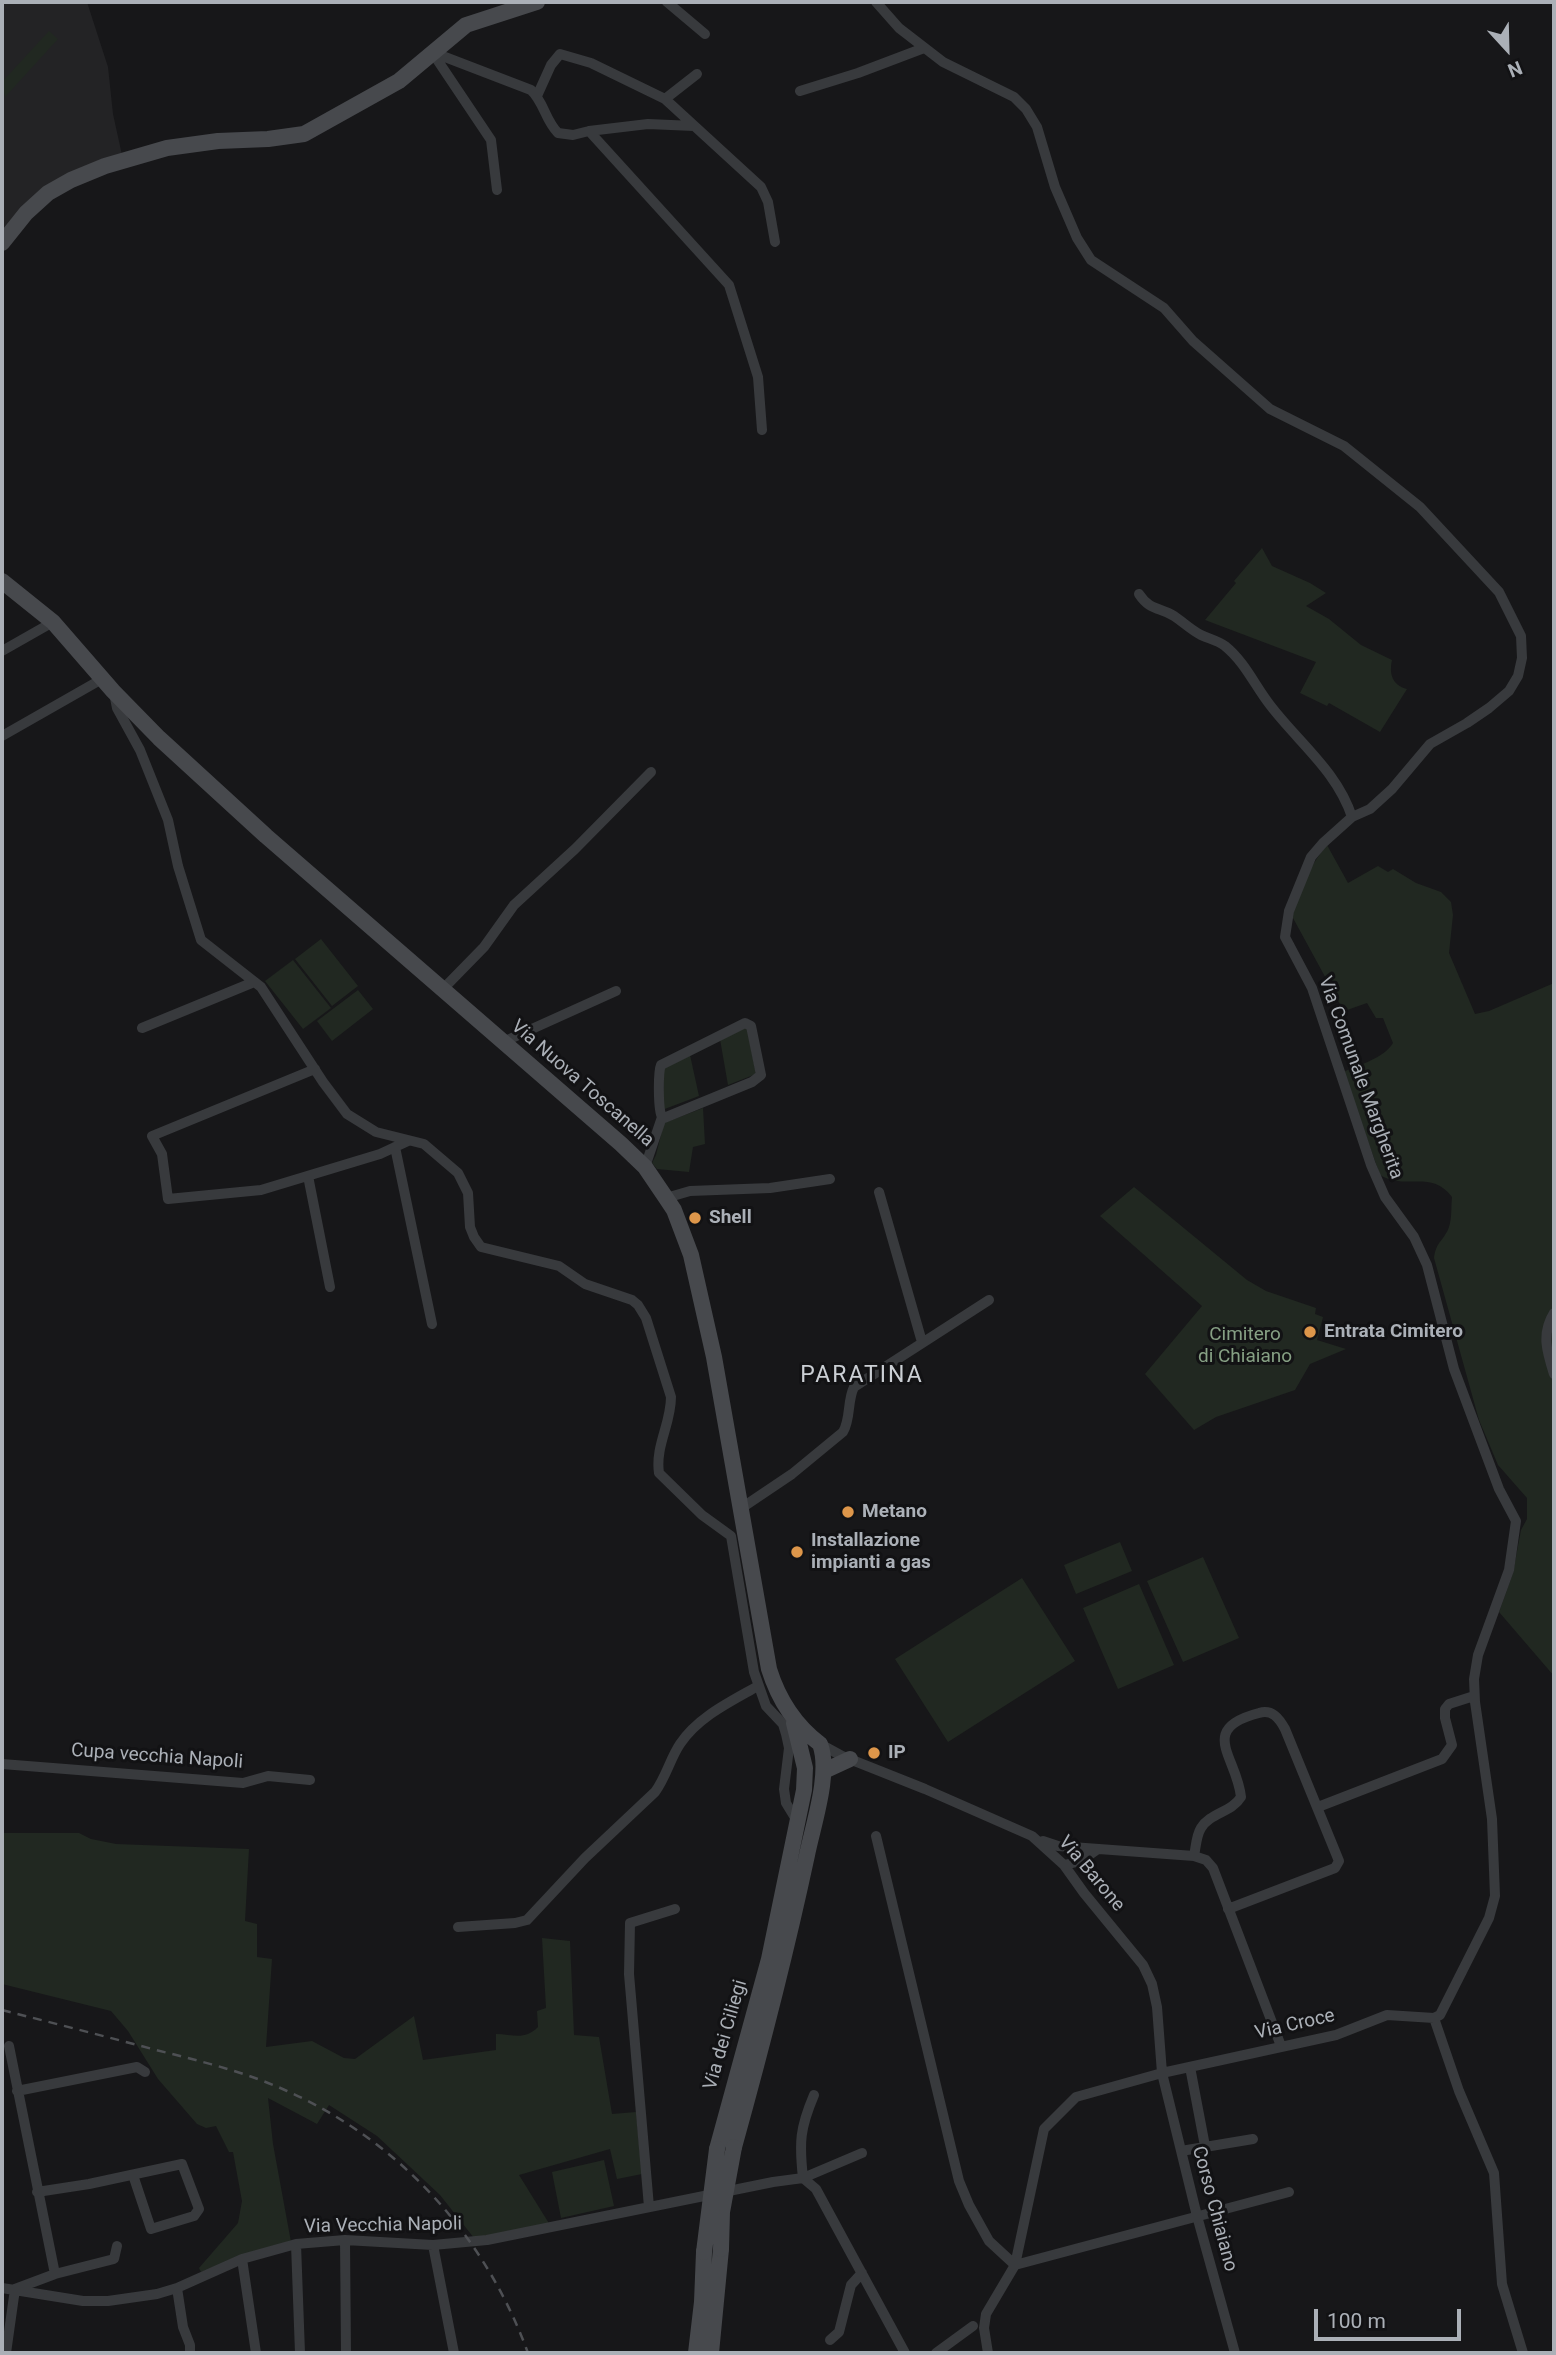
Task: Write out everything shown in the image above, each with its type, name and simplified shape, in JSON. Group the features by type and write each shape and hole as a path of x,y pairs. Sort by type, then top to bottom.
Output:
{"main road":[{"path":"2,243 26,213 48,193 71,180 105,166 167,148 218,141 298,136 399,81 452,34 474,21 537,2"},
{"name":"Via Nuova Toscanella","path":"2,581 53,622 159,738 266,836 645,1167 666,1198 683,1231 696,1275 769,1669 780,1699 809,1736 820,1744"},
{"name":"Via Nuova Toscanella","path":"789,1712 797,1730"},
{"name":"Via dei Ciliegi","path":"696,2353 704,2252 717,2149 769,1959 805,1774 797,1730"},
{"path":"805,1774 809,1754 820,1744"},
{"name":"Via dei Ciliegi","path":"711,2353 722,2212 734,2147 784,1962 824,1771 820,1744"},
{"path":"824,1771 850,1759"}],"street":[{"path":"667,2 705,34"},
{"name":"Via Comunale Margherita","path":"876,2 899,28 923,48 943,62 1014,97 1026,109 1037,127 1055,187 1077,238 1091,260 1164,308 1193,341 1270,409 1344,446 1420,507 1499,592 1521,636 1522,658 1515,682 1509,691 1489,708 1430,744 1392,789 1370,809 1352,817 1311,857 1289,911 1285,937 1312,988 1367,1153 1385,1197 1414,1237 1427,1265 1454,1369 1499,1489 1516,1521 1509,1570 1478,1655 1474,1679 1474,1696 1492,1819 1494,1896 1489,1918 1440,2015 1434,2018"},
{"path":"800,92 923,48"},
{"path":"432,52 531,90 537,96 544,115 558,133 573,135 648,124 694,126"},
{"path":"432,52 491,140 497,190"},
{"path":"537,96 557,57 565,54 591,63 665,99 761,187 768,202 775,242"},
{"path":"665,99 697,74"},
{"path":"589,131 729,285 758,377 762,430"},
{"path":"1139,594 1153,609 1172,614 1204,637 1215,639 1238,659 1273,708 1331,776 1352,817"},
{"path":"2,651 53,622"},
{"path":"2,736 108,685 140,750 168,820 178,866 201,940 261,987 347,1114 376,1132 424,1144 458,1173 468,1192 470,1227 481,1247 559,1266 585,1284 632,1300 642,1310 671,1398 671,1408 659,1446 659,1473 702,1515 731,1536 758,1686 766,1706 783,1724 789,1748 785,1776 786,1803 797,1821"},
{"path":"442,990 484,947 514,905 575,849 651,772"},
{"path":"142,1028 254,982"},
{"path":"503,1042 616,991"},
{"path":"645,1167 662,1117 659,1108 658,1073 661,1065 748,1023 751,1026 761,1075 752,1082 662,1117"},
{"path":"315,1069 152,1136 162,1154 168,1199 261,1190 380,1154 408,1141"},
{"path":"395,1147 432,1324"},
{"path":"308,1175 330,1287"},
{"path":"666,1198 690,1191 770,1188 830,1179"},
{"path":"879,1192 922,1342"},
{"path":"740,1509 792,1474 843,1432 854,1387 989,1300"},
{"path":"1554,1313 1546,1331 1545,1346 1554,1374"},
{"path":"458,1927 527,1920 585,1858 655,1792 664,1780 680,1744 696,1724 758,1686"},
{"path":"1318,1807 1442,1759 1452,1745 1444,1713 1446,1707 1474,1696"},
{"path":"1194,1856 1202,1827 1238,1802 1241,1797 1224,1736 1229,1726 1266,1712 1281,1722 1338,1858 1336,1867 1228,1909"},
{"name":"Via Barone","path":"820,1744 1022,1830 1040,1841 1064,1865 1143,1965 1152,1984 1157,2007 1162,2073"},
{"name":"Cupa vecchia Napoli","path":"2,1764 243,1783 268,1776 310,1780"},
{"path":"785,1776 794,1780 805,1774"},
{"path":"876,1836 959,2180 989,2241 1015,2265 1289,2192"},
{"path":"1040,1841 1058,1846 1194,1856 1206,1860 1211,1865 1281,2046"},
{"path":"1083,1848 1065,1857 1064,1865 1081,1861 1098,1849"},
{"path":"1077,1881 1081,1861"},
{"path":"649,2207 629,1974 629,1923 676,1909"},
{"name":"Via Croce","path":"988,2353 984,2329 986,2314 1015,2265 1044,2129 1076,2097 1162,2073 1342,2033 1387,2015 1434,2018"},
{"path":"1434,2018 1455,2080 1494,2173 1502,2284 1523,2353"},
{"path":"9,2046 55,2274"},
{"path":"17,2091 113,2070 137,2067 145,2072"},
{"path":"1190,2067 1205,2146"},
{"name":"Corso Chiaiano","path":"1162,2073 1197,2216 1235,2353"},
{"path":"814,2095 803,2121 800,2146 803,2178 817,2189 905,2353"},
{"path":"1181,2151 1253,2139"},
{"name":"Via Vecchia Napoli","path":"2,2288 83,2301 108,2301 157,2294 242,2259 296,2244 345,2240 433,2245 487,2240 803,2178 862,2153"},
{"path":"37,2192 182,2164 199,2209 194,2216 151,2230 133,2175"},
{"path":"345,2240 346,2353"},
{"path":"296,2244 300,2353"},
{"path":"433,2245 454,2353"},
{"path":"6,2353 15,2290 55,2274 114,2259 117,2246"},
{"path":"242,2259 256,2353"},
{"path":"830,2340 839,2332 851,2285 862,2273"},
{"path":"177,2288 190,2353"},
{"path":"936,2353 973,2326"}],"shaded area":[{"path":"2,2 87,2 108,67 113,114 122,155 66,177 2,236"}],"green space":[{"path":"49,31 58,39 5,97 2,82"},
{"path":"1262,548 1272,566 1326,593 1306,606 1329,619 1361,645 1392,660 1393,678 1398,685 1407,689 1380,732 1329,703 1327,706 1300,693 1316,662 1205,620"},
{"path":"1327,845 1348,883 1378,866 1388,872 1393,869 1416,883 1441,892 1451,902 1453,915 1449,953 1475,1014 1489,1011 1554,983 1554,1676 1499,1612 1513,1573 1521,1530 1527,1519 1527,1498 1498,1465 1479,1420 1434,1258 1436,1248 1449,1227 1452,1197 1436,1184 1400,1181 1380,1175 1343,1072 1377,1057 1393,1043 1383,1018 1376,1018 1367,1003 1347,1010 1341,1006 1293,918 1296,900 1305,880"},
{"path":"321,939 358,986 332,1006 295,959"},
{"path":"293,960 331,1008 303,1029 265,981"},
{"path":"358,990 373,1009 332,1041 317,1021"},
{"path":"747,1027 756,1074 728,1085 720,1039"},
{"path":"690,1055 699,1096 662,1110 662,1069"},
{"path":"703,1108 705,1144 693,1147 689,1172 657,1169 652,1163 664,1123"},
{"name":"Cimitero di Chiaiano","path":"1134,1187 1247,1280 1266,1291 1316,1308 1315,1314 1323,1317 1317,1340 1346,1349 1310,1364 1295,1390 1216,1417 1194,1430 1145,1374 1202,1306 1100,1216"},
{"path":"1120,1542 1132,1571 1076,1594 1064,1565"},
{"path":"1203,1557 1239,1638 1183,1662 1147,1581"},
{"path":"1022,1578 1075,1661 948,1742 895,1659"},
{"path":"1139,1584 1174,1665 1118,1689 1083,1608"},
{"path":"2,1833 79,1833 91,1839 116,1844 249,1849 245,1921 257,1924 257,1957 272,1959 266,2047 312,2041 344,2058 355,2059 414,2016 423,2060 496,2050 496,2034 528,2034 538,2027 537,2011 546,2008 542,1938 570,1941 574,2035 599,2037 612,2114 636,2112 642,2174 617,2179 610,2149 519,2175 550,2225 474,2238 440,2195 377,2136 329,2105 317,2124 268,2098 273,2144 291,2242 201,2272 199,2268 238,2223 242,2201 233,2152 229,2152 216,2126 206,2128 197,2124 158,2079 128,2031 111,2011 2,1984"},
{"path":"604,2160 614,2206 561,2218 552,2172"}],"railway":[{"path":"2,2010 255,2078 328,2112 367,2137 402,2165 434,2197 463,2232 510,2310 528,2353"}],"place":[{"name":"Shell","path":"695,1218"},
{"name":"Entrata Cimitero","path":"1310,1332"},
{"name":"Metano","path":"848,1512"},
{"name":"Installazione impianti a gas","path":"797,1552"},
{"name":"IP","path":"874,1753"}],"district":[{"name":"PARATINA","path":"862,1376"}]}
